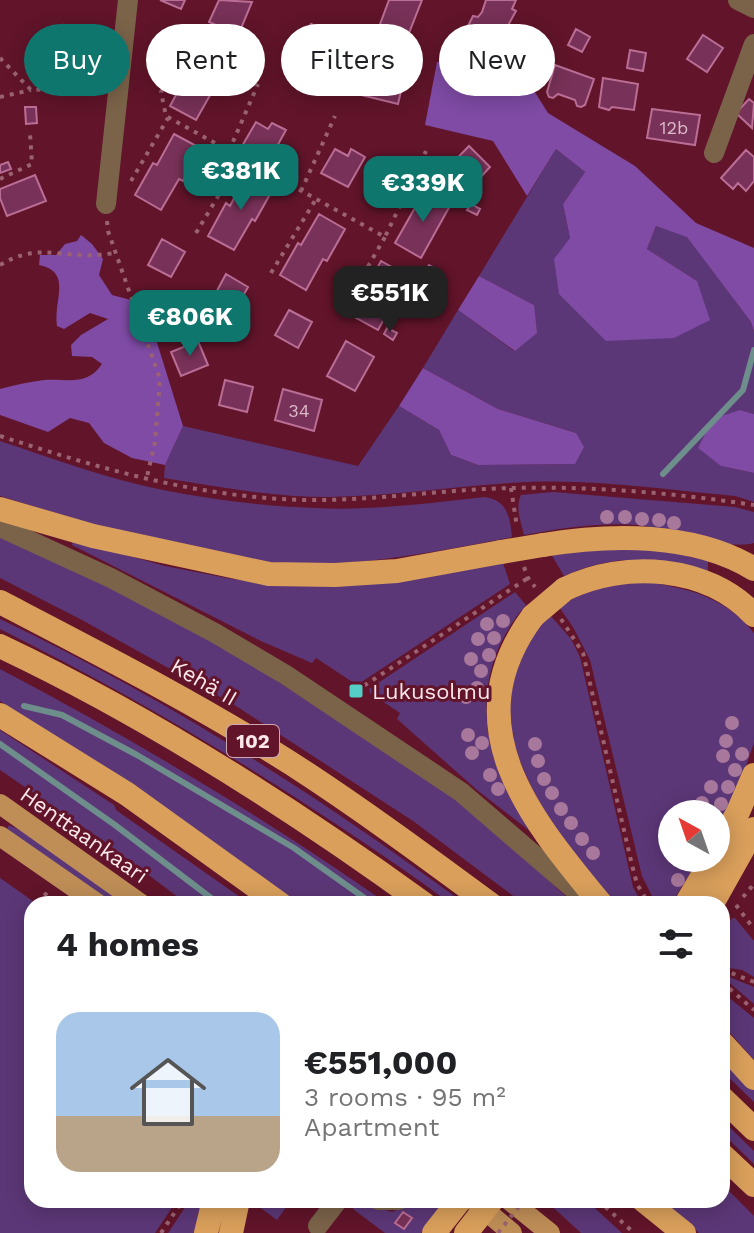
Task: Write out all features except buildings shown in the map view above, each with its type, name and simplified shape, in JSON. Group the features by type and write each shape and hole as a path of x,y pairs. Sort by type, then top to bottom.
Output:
{"highway":[{"path":"0,509 93,536 269,574 335,575 397,571 543,545 615,536 675,542 751,563 736,581 734,597"},
{"path":"594,896 554,847 522,794 505,754 497,712 499,689 510,652 550,605 599,575 646,571 697,580 734,597 754,615"},
{"name":"Kehä II","path":"0,602 163,687 290,763 479,896"},
{"name":"102","path":"0,646 148,724 267,798 412,896"},
{"path":"0,715 127,794 269,896"},
{"path":"730,827 754,775"},
{"path":"727,896 754,829"},
{"path":"691,896 705,872"},
{"path":"730,1052 754,1078"},
{"path":"730,1106 754,1129"},
{"path":"730,1162 754,1185"},
{"path":"206,1233 211,1208"},
{"path":"231,1233 236,1208"},
{"path":"434,1233 454,1208"},
{"path":"466,1233 486,1208"},
{"path":"653,1208 684,1233"}],"main road":[{"name":"Henttaankaari","path":"0,804 130,896"},
{"path":"0,836 86,896"},
{"path":"482,1208 512,1233"},
{"path":"519,1208 550,1233"}],"street":[{"path":"125,24 128,0"},
{"path":"738,0 754,8"},
{"path":"714,153 754,44"},
{"path":"106,204 118,96"},
{"path":"0,527 111,578 286,675 461,792 582,896"},
{"path":"318,1226 332,1208"}],"path":[{"path":"0,58 24,83"},
{"path":"0,97 24,92"},
{"path":"162,96 168,117 385,237"},
{"path":"229,151 253,96"},
{"path":"301,191 335,116"},
{"path":"131,181 168,117"},
{"path":"0,179 32,164 30,133"},
{"path":"343,310 385,237 426,151"},
{"path":"196,233 241,158"},
{"path":"271,273 316,199"},
{"path":"106,204 108,231 160,379 155,442 146,481"},
{"path":"0,265 15,257 44,251 83,255 116,253"},
{"path":"0,436 146,481 228,494 305,500 511,488 591,488 754,505"},
{"path":"511,488 518,535"},
{"path":"523,563 536,589"},
{"path":"356,691 528,578"},
{"path":"550,605 583,653 632,865 644,896"},
{"path":"730,909 754,929"},
{"path":"730,972 754,982"},
{"path":"730,989 754,1010"},
{"path":"161,1233 178,1208"},
{"path":"498,1233 518,1208"},
{"path":"607,1208 634,1233"}],"shaded area":[{"path":"437,62 439,96 537,96 548,113 635,166 696,223 754,248 754,332 751,322 687,237 656,226 647,249 697,281 710,320 674,338 606,341 559,294 554,259 570,238 563,204 585,172 556,149 527,196 493,141 425,125"},
{"path":"556,149 585,172 563,204 570,238 697,281 647,249 656,226 687,236 751,322 754,332 754,414 740,410 721,466 754,473 754,502 735,496 554,481 378,495 307,497 164,478 165,465 183,426 358,466 399,406 439,430 451,455 478,465 575,464 576,433 498,409 423,368 458,310 514,351 534,305 479,276"},
{"path":"81,235 103,259 99,275 112,295 146,304 148,312 141,329 154,333 183,426 165,465 132,458 104,443 89,423 70,418 48,432 0,415 0,389 44,380 83,379 102,364 92,357 72,356 71,345 81,335 108,319 90,313 64,329 57,326 59,281 56,274 39,265 40,255 56,255 65,244 77,241"},
{"path":"479,276 534,305 537,333 515,351 458,310"},
{"path":"423,368 498,409 576,433 584,447 575,464 478,465 451,455 439,430 399,406"},
{"path":"740,410 754,414 754,473 721,466 698,448 713,419"},
{"path":"0,441 142,485 239,502 336,509 485,497 503,506 512,537 411,555 343,563 275,563 210,554 119,532 0,496"},
{"path":"553,492 735,507 754,512 754,543 729,544 623,524 580,526 524,535 519,510 521,495"},
{"path":"0,534 49,556 236,654 449,794 565,896 513,896 413,821 233,704 0,578"},
{"path":"73,540 165,566 232,579 317,586 503,563 510,584 357,685 316,658 312,663 263,642 72,545"},
{"path":"599,546 670,552 708,561 708,572 635,560 602,563 564,576 551,554"},
{"path":"642,581 689,591 717,602 743,620 754,633 754,743 730,802 658,800 658,872 691,872 676,896 652,896 642,876 590,660 559,607 590,589"},
{"path":"515,592 526,605 498,649 490,673 487,721 498,770 511,800 531,832 477,790 397,719 400,713 370,693 369,689"},
{"path":"550,615 571,639 580,657 633,887 638,896 609,896 564,839 540,803 522,766 511,727 510,689 523,651"},
{"path":"0,619 181,715 297,787 454,896 440,896 336,824 213,746 129,697 0,629"},
{"path":"0,669 198,780 376,896 285,896 143,793 0,701"},
{"path":"0,730 114,805 116,810 239,896 176,896 105,842 0,770"},
{"path":"9,825 26,833 115,896 99,896 6,831"},
{"path":"0,878 26,896 24,1208 172,1208 155,1233 0,1233"},
{"path":"735,918 754,941 754,977 742,970 730,968 730,921"},
{"path":"730,977 754,987 754,1004 730,983"},
{"path":"730,998 754,1018 754,1060 730,1033"},
{"path":"730,1064 754,1090 754,1102 730,1079"},
{"path":"730,1128 754,1151 754,1164 730,1141"},
{"path":"730,1192 754,1216 754,1233 699,1233 671,1208 730,1208"},
{"path":"185,1208 201,1208 196,1233 168,1233"},
{"path":"261,1208 285,1208 277,1220"},
{"path":"378,1208 392,1212 401,1208 440,1208 421,1233 385,1233 353,1209"},
{"path":"554,1208 595,1208 622,1233 581,1233"}],"waterway":[{"path":"663,474 743,390 754,350"},
{"path":"24,706 62,715 137,755 294,848 362,896"},
{"path":"0,744 208,896"}],"place":[{"name":"Lukusolmu","path":"356,691"}]}
